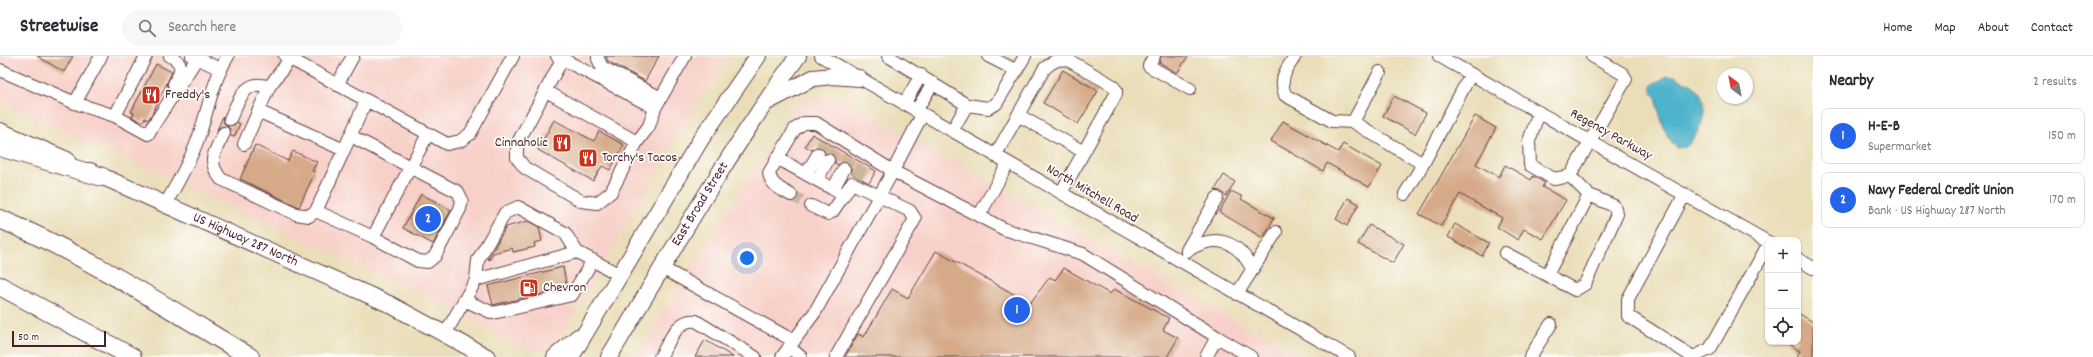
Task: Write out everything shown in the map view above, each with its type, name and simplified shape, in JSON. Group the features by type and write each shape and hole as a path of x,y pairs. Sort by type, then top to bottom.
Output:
{"highway":[{"path":"0,147 102,177"},
{"path":"0,219 35,234 138,290 250,357"},
{"path":"0,286 132,357"}],"main road":[{"path":"571,357 701,139 758,56"},
{"name":"East Broad Street","path":"609,357 725,163 762,105 798,56"},
{"path":"762,105 813,78 833,76 859,78"},
{"name":"US Highway 287 North","path":"0,131 389,304 487,357"},
{"path":"555,357 586,331"}],"street":[{"path":"75,103 101,56"},
{"path":"115,116 146,56"},
{"path":"121,104 134,91 153,58 157,56"},
{"path":"166,105 168,95 181,72 181,65 177,59 170,56"},
{"path":"165,205 189,160 198,139 220,69 228,56"},
{"path":"337,85 353,56"},
{"path":"244,144 269,87 287,58 448,144 460,141 470,134 513,56"},
{"path":"598,56 602,67 658,103"},
{"path":"658,103 561,57 546,91 517,144 517,158 525,168 581,201 598,203 611,192 637,142 649,126 658,103 685,56"},
{"name":"North Mitchell Road","path":"821,56 1061,193 1184,256 1237,294 1349,357"},
{"path":"888,56 921,75 967,105 988,108 996,104 1026,56"},
{"path":"988,56 1016,72"},
{"path":"1154,56 1149,66 1190,89"},
{"path":"1295,56 1285,72 1281,83 1285,95 1332,121 1353,122 1423,164"},
{"name":"Regency Parkway","path":"1439,56 1591,140 1765,240"},
{"path":"1570,176 1626,79 1623,74 1592,56"},
{"path":"0,70 75,103 115,116 148,134 166,105 174,96 194,57 220,69"},
{"path":"995,156 1044,69 1053,61 1060,59 1068,60 1116,90 1116,94 1061,193"},
{"path":"1353,122 1380,72"},
{"path":"1405,194 1423,164 1471,74"},
{"path":"904,104 921,75"},
{"path":"789,349 815,312 878,195 893,171 933,83"},
{"path":"230,119 241,94 249,87 260,84 269,87"},
{"path":"546,91 637,142"},
{"path":"224,133 213,155 213,168 221,179 296,214 308,216 316,211 366,101"},
{"path":"952,131 967,105"},
{"path":"258,112 344,150"},
{"path":"1539,112 1529,141 1530,165 1554,178 1570,176"},
{"path":"1018,115 1084,152"},
{"path":"791,195 778,188 770,181 769,173 795,129 804,123 816,123 833,140 866,160 893,171 1004,229 1083,254 1251,357"},
{"path":"373,237 428,134"},
{"path":"316,211 373,237 418,260 428,262 435,256 460,209 462,200 458,192 351,136"},
{"path":"806,174 823,157 817,180"},
{"path":"777,158 844,195"},
{"path":"979,216 1008,163"},
{"path":"833,189 844,169"},
{"path":"1505,253 1575,290 1585,284 1617,214 1614,206 1589,195 1570,176"},
{"path":"812,206 828,214 833,211 854,180 878,195 910,211 915,219 836,357"},
{"path":"1685,194 1628,299 1628,316 1693,357 1710,349 1765,250"},
{"path":"1547,275 1589,195"},
{"path":"1184,256 1217,198"},
{"path":"445,334 476,280 478,260 505,213 518,206 565,233 577,252 620,275"},
{"path":"1237,294 1276,232"},
{"path":"1184,256 1204,243 1229,243 1237,247 1252,270"},
{"path":"476,280 577,252"},
{"path":"464,300 493,313 572,295 593,260"},
{"path":"1801,261 1813,268"},
{"path":"662,268 801,357"},
{"path":"660,357 680,325 688,320 696,321 755,357"},
{"path":"1530,357 1551,324"},
{"path":"1206,357 1217,337"}],"shaded area":[{"path":"0,56 728,56 693,110 564,332 544,350 520,348 441,303 0,101"},
{"path":"817,95 841,98 1300,357 636,357 795,106"}],"water":[{"path":"1667,76 1675,76 1680,80 1694,86 1701,95 1704,103 1703,119 1700,127 1686,147 1677,148 1668,136 1660,116 1656,95 1651,93 1652,85"}],"building":[{"path":"37,56 73,56 64,72"},
{"path":"606,56 659,56 645,81 608,61"},
{"path":"1161,56 1188,56 1177,73 1159,62"},
{"name":"Freddy's","path":"156,64 172,72 152,114 148,120 145,118 142,122 132,117 134,113 131,112"},
{"path":"1063,70 1098,91 1078,124 1043,103"},
{"path":"1394,96 1426,113 1415,134 1383,116"},
{"path":"223,116 224,123 227,126 220,127 217,130"},
{"path":"1475,116 1496,128 1476,164 1499,177 1505,165 1531,180 1533,176 1545,183 1542,187 1566,200 1543,239 1524,229 1518,240 1497,227 1502,218 1460,194 1441,226 1419,214"},
{"path":"554,120 594,141 599,131 624,145 610,170 602,166 593,181 538,150"},
{"path":"1283,121 1338,152 1343,144 1382,166 1369,187 1327,163 1323,171 1271,141"},
{"path":"237,122 240,124 234,137 231,136 230,129 227,126 234,125"},
{"path":"812,134 876,171 869,183 851,173 851,168 848,163 843,162 838,165 835,163 834,156 831,153 825,153 822,147 815,147 812,150 805,146"},
{"path":"255,145 288,161 293,151 317,162 312,171 315,172 299,207 240,179"},
{"path":"1224,175 1235,182 1226,196 1220,191 1215,190"},
{"path":"1231,191 1243,197 1241,199 1274,218 1263,238 1219,212"},
{"path":"421,194 451,210 433,244 403,228"},
{"path":"1348,198 1359,204 1347,226 1336,219"},
{"path":"528,221 539,227 542,241 534,243 535,247 513,252 512,248 493,253 490,260 488,259 506,227"},
{"path":"1455,224 1489,243 1482,256 1448,237"},
{"path":"1369,225 1404,244 1393,263 1358,244"},
{"path":"936,251 1030,303 1050,277 1055,280 1064,268 1110,294 1114,289 1169,318 1163,330 1178,338 1167,357 845,357 858,334 864,337 892,289 908,298"},
{"name":"Chevron","path":"563,267 567,288 493,305 488,286"},
{"path":"1801,315 1813,322 1813,357 1796,357 1800,351 1790,345 1801,345"},
{"path":"705,340 733,357 695,357"}],"tunnel":[{"path":"818,154 825,142"},
{"path":"828,160 835,147"},
{"path":"844,169 850,156"},
{"path":"856,176 864,164"},
{"path":"791,195 811,206"}],"place":[{"name":"Freddy's","path":"151,95"},
{"name":"Cinnaholic","path":"562,143"},
{"name":"Torchy's Tacos","path":"588,158"},
{"name":"Navy Federal Credit Union","path":"428,219"},
{"name":"Chevron","path":"529,288"},
{"name":"H-E-B","path":"1017,310"}]}
